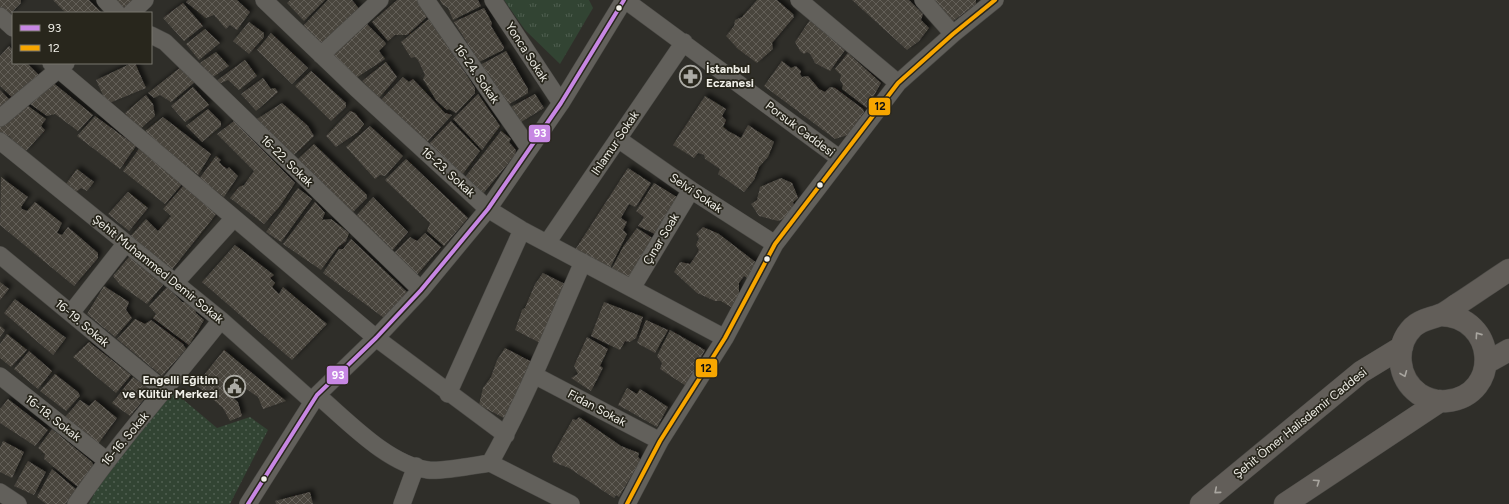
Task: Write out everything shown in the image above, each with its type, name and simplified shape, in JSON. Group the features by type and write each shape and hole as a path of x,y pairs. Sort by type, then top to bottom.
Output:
{"main road":[{"path":"1440,315 1460,319 1473,327 1482,339 1485,349 1486,363 1481,379 1471,391 1453,400 1440,401 1424,397 1408,383 1401,365 1402,347 1407,335 1417,324 1430,317 1440,315 1509,270"},
{"name":"Şehit Ömer Halisdemir Caddesi","path":"1201,504 1361,372 1402,347"},
{"path":"1486,363 1509,350"},
{"path":"1285,504 1440,401"}],"street":[{"path":"105,0 116,12"},
{"path":"132,12 145,0"},
{"name":"16-23. Sokak","path":"264,0 321,55 488,209 522,230 725,338"},
{"path":"321,55 380,0"},
{"name":"16-24. Sokak","path":"426,0 529,148"},
{"name":"Yonca Sokak","path":"493,0 561,103"},
{"path":"248,504 314,398 376,338 421,290 488,209 561,103 625,0"},
{"name":"Porsuk Caddesi","path":"625,0 684,42 839,158"},
{"path":"799,0 898,83"},
{"path":"923,0 952,34"},
{"path":"627,504 660,441 725,338 775,244 839,158 898,83 952,34 995,0"},
{"path":"0,16 12,27"},
{"name":"16-22. Sokak","path":"152,36 165,42 421,290"},
{"name":"Ihlamur Sokak","path":"547,243 684,42"},
{"path":"0,118 58,65 234,218 376,338 448,394 506,435"},
{"name":"Selvi Sokak","path":"618,139 691,190 775,244"},
{"name":"Şehit Muhammed Demir Sokak","path":"0,142 221,320 314,398 372,442 402,462 429,471 490,463"},
{"name":"Çınar Soak","path":"632,288 691,190"},
{"path":"175,283 234,218"},
{"path":"448,394 522,230"},
{"path":"71,314 126,244"},
{"name":"16-19. Sokak","path":"0,255 165,391"},
{"path":"571,504 490,463 506,435 534,375 583,262"},
{"name":"16-16. Sokak","path":"76,504 106,460 165,391 221,320"},
{"name":"Fidan Sokak","path":"534,375 660,441"},
{"name":"16-18. Sokak","path":"0,376 106,460"},
{"path":"402,504 416,466"},
{"path":"0,492 18,504"}],"green space":[{"path":"504,0 589,0 593,8 560,64 525,30"},
{"path":"172,390 217,428 250,417 268,430 230,504 89,504 102,478"}],"building":[{"path":"0,0 21,0 21,3 7,17 0,10"},
{"path":"53,0 89,0 101,12 65,12"},
{"path":"114,0 133,0 123,8"},
{"path":"188,0 237,0 250,12 237,30 230,25 226,29 214,15 206,18 186,2"},
{"path":"290,0 325,0 304,21 287,3"},
{"path":"328,0 352,0 360,10 321,45 302,27"},
{"path":"397,0 418,0 429,15 407,35 395,35 388,41 372,22"},
{"path":"440,0 478,0 481,6 453,20 448,8 442,4"},
{"path":"757,0 777,0 793,14 794,17 772,43 773,49 757,63 738,49 726,36 734,26 735,20 742,17"},
{"path":"852,0 909,0 923,14 921,20 929,28 919,41 907,50"},
{"path":"934,0 976,0 976,4 952,22"},
{"path":"183,3 203,26 184,41 163,18"},
{"path":"484,8 492,23 491,26 504,47 503,50 479,62 454,22"},
{"path":"430,18 475,88 475,93 456,113 449,109 447,110 436,100 423,79 425,75 418,60 415,57 411,58 401,42"},
{"path":"810,20 845,50 830,71 815,63 810,54 807,52 804,54 800,51 795,42"},
{"path":"249,22 264,33 264,37 249,54 233,41"},
{"path":"367,24 385,42 386,44 379,51 385,59 356,78 333,55"},
{"path":"205,29 220,43 199,60 186,44"},
{"path":"271,33 308,68 292,84 257,50"},
{"path":"9,46 12,49 12,64 28,64 42,78 15,100 0,86 0,56"},
{"path":"506,51 528,89 528,93 506,106 480,65"},
{"path":"216,52 229,66 213,77 200,63"},
{"path":"848,53 881,83 867,108 842,89 843,85 840,80 841,75 835,69"},
{"path":"245,60 257,76 239,90 228,80 219,84 216,81"},
{"path":"782,61 791,68 796,66 801,71 800,74 802,77 808,76 819,89 825,92 830,87 835,88 863,109 864,112 848,135 835,139 764,86"},
{"path":"386,62 397,77 379,98 362,81"},
{"path":"130,64 135,64 146,88 107,104 96,80"},
{"path":"181,67 195,82 171,102 160,95 154,98 148,93"},
{"path":"311,71 346,103 346,107 331,121 295,86"},
{"path":"403,77 409,82 413,79 445,113 452,115 427,142 381,100"},
{"path":"263,78 271,89 275,88 278,92 256,111 241,94"},
{"path":"51,81 93,115 78,131 55,114 47,116 26,101"},
{"path":"193,87 209,105 185,122 171,106"},
{"path":"0,90 11,101 0,115"},
{"path":"478,94 500,126 482,150 453,119"},
{"path":"535,94 544,108 521,122 511,107"},
{"path":"146,95 153,104 155,116 139,130 125,113"},
{"path":"705,96 726,109 722,116 726,120 723,127 728,131 741,138 748,125 774,142 768,157 759,167 754,180 744,192 718,174 720,169 705,159 704,155 698,153 694,158 673,145"},
{"path":"24,103 46,119 41,126 45,130 26,151 18,147 9,136 0,133 0,123"},
{"path":"282,103 308,126 314,136 293,156 257,119"},
{"path":"208,109 221,122 221,126 202,142 186,126"},
{"path":"350,111 355,113 364,124 358,132 336,147 326,136"},
{"path":"95,116 136,146 120,169 77,136"},
{"path":"163,117 211,154 198,175 143,133"},
{"path":"234,121 295,183 280,206 264,224 230,198 239,187 244,185 254,171 217,134"},
{"path":"451,121 480,151 462,175 429,144"},
{"path":"370,126 403,156 385,176 380,175 375,179 346,147"},
{"path":"501,131 511,139 509,142 516,150 515,155 482,195 462,181"},
{"path":"314,144 367,195 367,198 351,214 297,160"},
{"path":"139,149 180,180 182,184 165,204 123,171"},
{"path":"216,156 221,160 219,162 223,166 227,169 229,167 238,176 224,197 199,179"},
{"path":"406,159 468,218 444,246 427,231 430,223 385,180"},
{"path":"628,168 651,183 637,205 635,207 629,204 621,218 627,222 623,230 627,234 610,268 575,250"},
{"path":"77,169 94,182 87,191 81,188 76,192 66,184"},
{"path":"1,177 28,197 21,207 22,209 27,211 35,202 62,223 57,233 62,235 68,227 98,253 98,258 74,286 0,225"},
{"path":"781,178 792,183 798,198 793,202 795,208 792,216 778,221 759,216 751,204 757,200 760,187"},
{"path":"654,183 680,199 663,227 657,229 657,235 638,226 644,217 636,211"},
{"path":"184,185 217,213 170,272 128,239 146,219 158,231 171,216 163,209"},
{"path":"298,188 312,199 281,242 266,232"},
{"path":"128,192 148,208 129,231 108,214"},
{"path":"373,197 408,232 390,253 355,217"},
{"path":"315,202 325,213 322,220 331,219 349,233 346,241 338,247 321,270 283,244"},
{"path":"703,227 719,234 758,264 749,279 744,276 739,283 739,301 734,309 721,301 715,301 697,293 674,272 680,262 690,264 695,257 699,250 696,245 699,238 696,234"},
{"path":"637,228 654,239 630,279 611,270 623,247"},
{"path":"425,233 441,247 416,276 392,255 410,237 417,241"},
{"path":"351,239 407,292 384,318 323,273 339,249 343,249"},
{"path":"235,245 274,275 270,278 275,283 272,287 279,294 283,287 327,324 292,360 202,282"},
{"path":"129,257 164,284 147,304 120,285 113,276"},
{"path":"543,273 565,284 540,343 515,330 522,310 525,308 535,284"},
{"path":"0,282 9,289 0,300"},
{"path":"104,286 129,302 126,310 132,318 115,337 87,314"},
{"path":"167,287 182,302 186,302 195,308 196,313 204,320 189,345 153,318 156,314 149,306"},
{"path":"15,299 66,338 53,355 4,313"},
{"path":"604,302 643,317 636,338 630,342 625,341 620,350 591,336"},
{"path":"135,319 145,324 151,320 183,344 186,349 162,376 117,339"},
{"path":"646,320 668,330 655,353 637,343"},
{"path":"0,326 5,330 0,337"},
{"path":"670,330 705,350 686,386 660,369 662,363 657,356"},
{"path":"7,334 27,350 11,367 0,358 0,344"},
{"path":"587,337 608,349 600,366 603,368 591,391 571,378 578,374 574,366"},
{"path":"89,342 131,375 116,393 73,357"},
{"path":"505,348 532,362 517,398 504,418 479,405 483,388 491,377 497,360"},
{"name":"Engelli Eğitim ve Kültür Merkezi","path":"224,350 286,401 263,409 258,397 246,389 237,392 232,397 238,402 242,416 230,421 223,408 196,385"},
{"path":"29,351 52,371 38,389 14,369"},
{"path":"55,374 78,392 80,396 66,411 40,391"},
{"path":"133,377 150,389 150,392 130,416 112,403"},
{"path":"627,388 637,394 640,389 668,407 657,427 618,405"},
{"path":"8,399 48,430 35,446 0,423 0,409"},
{"path":"80,400 89,406 95,400 117,418 98,444 65,417"},
{"path":"579,417 621,446 639,453 638,457 641,460 619,497 616,495 614,498 569,468 553,462 552,456 573,419 576,420"},
{"path":"52,429 92,462 95,468 78,487 44,459 45,454 38,448"},
{"path":"3,441 24,452 12,478 0,472 0,448"},
{"path":"28,461 46,472 34,495 14,486"},
{"path":"52,469 77,490 66,504 46,504 37,497"},
{"path":"310,492 313,504 276,504 275,501"}],"transit line":[{"name":"93","path":"248,504 317,395 376,338 421,290 488,209 561,103 624,0"},
{"name":"12","path":"627,504 660,441 725,338 775,244 898,83 953,34 995,0"}],"place":[{"name":"İstanbul Eczanesi","path":"691,76"},
{"name":"Engelli Eğitim ve Kültür Merkezi","path":"234,387"}]}
